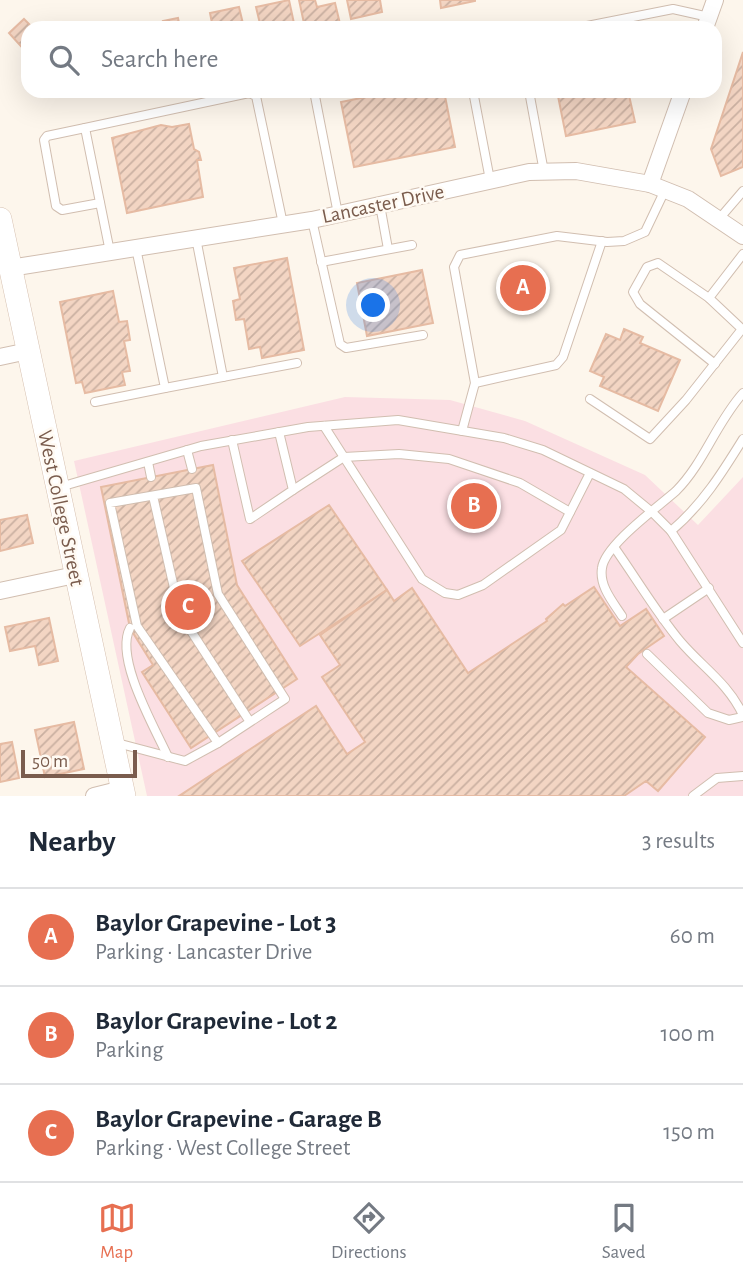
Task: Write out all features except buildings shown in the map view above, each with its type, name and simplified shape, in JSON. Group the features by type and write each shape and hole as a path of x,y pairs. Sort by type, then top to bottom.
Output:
{"street":[{"path":"708,21 715,0"},
{"path":"657,187 680,98"},
{"name":"Lancaster Drive","path":"10,268 312,220 490,180 544,172 612,175 657,187 688,199 743,236"},
{"name":"West College Street","path":"0,219 123,792"},
{"path":"0,357 28,351"},
{"path":"0,591 75,575"},
{"path":"94,796 123,792"}],"lane":[{"path":"612,21 673,9 702,21"},
{"path":"100,203 62,210 56,206 44,141 47,136 226,98"},
{"path":"256,98 283,224"},
{"path":"315,98 338,214"},
{"path":"474,98 490,180"},
{"path":"530,98 544,172"},
{"path":"85,128 110,252"},
{"path":"462,431 475,383 454,267 460,255 556,236 624,241 645,232 657,187"},
{"path":"719,219 743,191"},
{"path":"380,205 388,249"},
{"path":"312,220 340,344 346,348 423,335"},
{"path":"196,239 223,377"},
{"path":"475,383 556,365 563,357 602,241"},
{"path":"321,262 412,245"},
{"path":"136,248 165,388"},
{"path":"709,298 743,254"},
{"path":"590,399 650,439 715,364 742,329 709,298 658,262 646,267 633,292 640,304 715,364"},
{"path":"95,402 297,363"},
{"path":"622,616 601,578 606,554 679,488 698,464 724,415 743,393"},
{"path":"57,488 187,450 324,426 398,420 504,438 543,450 624,489 652,512 671,531 743,643"},
{"path":"324,426 422,579 444,593 471,592 561,530 590,473"},
{"path":"279,432 293,490"},
{"path":"671,531 715,485 743,439"},
{"path":"232,440 250,519 344,457 399,454 449,459 520,483 570,512"},
{"path":"187,450 192,469"},
{"path":"148,462 151,477"},
{"path":"111,742 185,761 218,743 285,698 218,594 196,488 110,503 128,597 137,626 218,743"},
{"path":"153,496 180,614 250,722"},
{"path":"614,547 681,642 734,696 743,716 729,720 708,713 647,654"},
{"path":"663,619 709,588"},
{"path":"130,628 126,636 126,647 133,678 168,757"},
{"path":"693,796 717,778 743,776"}],"shaded area":[{"path":"345,397 450,400 525,421 645,475 698,525 743,477 743,796 147,796 74,461"}],"place":[{"name":"Baylor Grapevine - Lot 3","path":"523,288"},
{"name":"Baylor Grapevine - Lot 2","path":"474,506"},
{"name":"Baylor Grapevine - Garage B","path":"188,607"}]}
